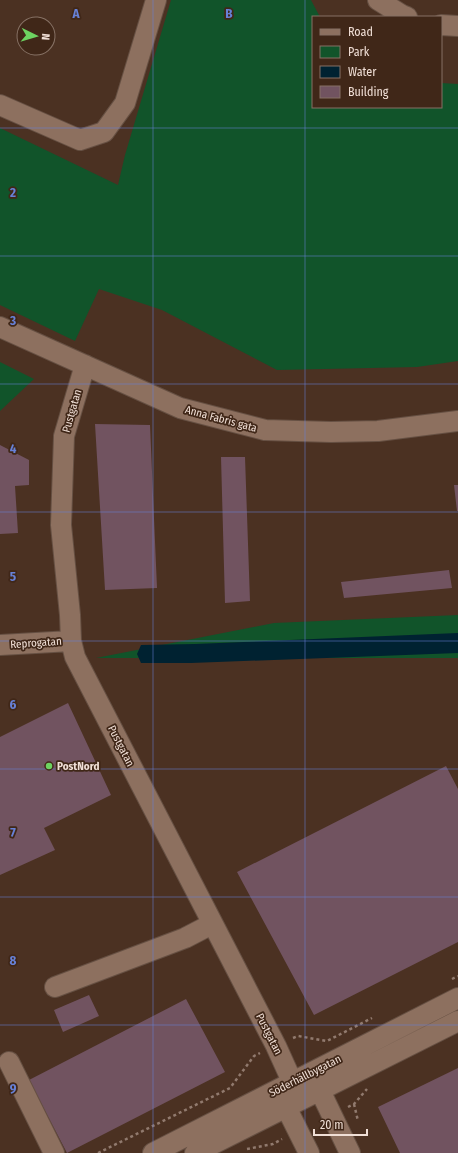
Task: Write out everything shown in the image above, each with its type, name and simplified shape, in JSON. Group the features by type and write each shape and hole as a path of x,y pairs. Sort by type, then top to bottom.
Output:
{"street":[{"path":"0,105 80,140 104,132 126,103 156,0"},
{"path":"378,0 405,16"},
{"path":"442,25 458,26"},
{"name":"Anna Fabris gata","path":"0,327 180,408 265,430 378,432 458,421"},
{"name":"Pustgatan","path":"85,365 64,436 60,525 70,615 71,641 75,657 276,1046 299,1132 309,1153"},
{"name":"Reprogatan","path":"0,646 71,641"},
{"path":"55,987 185,938 212,924"},
{"name":"Söderhällbygatan","path":"316,1081 458,998"},
{"name":"Söderhällbygatan","path":"153,1153 316,1081 458,1021"},
{"path":"9,1062 54,1153"},
{"path":"316,1081 350,1153"},
{"name":"Söderhällbygatan","path":"194,1153 289,1094"}],"path":[{"path":"451,979 458,976"},
{"path":"298,1036 327,1041 376,1017"},
{"path":"98,1153 230,1088 254,1056"},
{"path":"332,1115 354,1104 366,1089 371,1086"},
{"path":"354,1104 358,1121"},
{"path":"246,1149 272,1144 299,1132"}],"green space":[{"path":"171,0 311,0 319,16 312,16 312,108 442,108 442,83 458,84 458,361 417,367 277,370 162,310 99,289 75,341 0,305 0,128 118,185 125,155"},
{"path":"0,362 34,379 0,411"},
{"path":"458,615 458,658 96,658 274,623"}],"water":[{"path":"458,633 458,653 191,663 141,663 137,654 141,645"}],"building":[{"path":"95,424 150,425 157,588 105,590"},
{"path":"0,445 29,460 29,485 15,486 18,533 0,534"},
{"path":"221,457 245,457 250,601 225,603"},
{"path":"454,485 458,485 458,511 457,511"},
{"path":"449,570 452,588 344,598 341,582"},
{"name":"PostNord","path":"68,703 111,795 44,828 55,850 0,875 0,737"},
{"path":"446,766 458,789 458,942 314,1015 237,872"},
{"path":"89,995 99,1016 63,1032 54,1010"},
{"path":"186,999 225,1072 67,1153 29,1080"},
{"path":"458,1068 458,1153 400,1153 378,1107"}],"place":[{"name":"PostNord","path":"49,766"}]}
